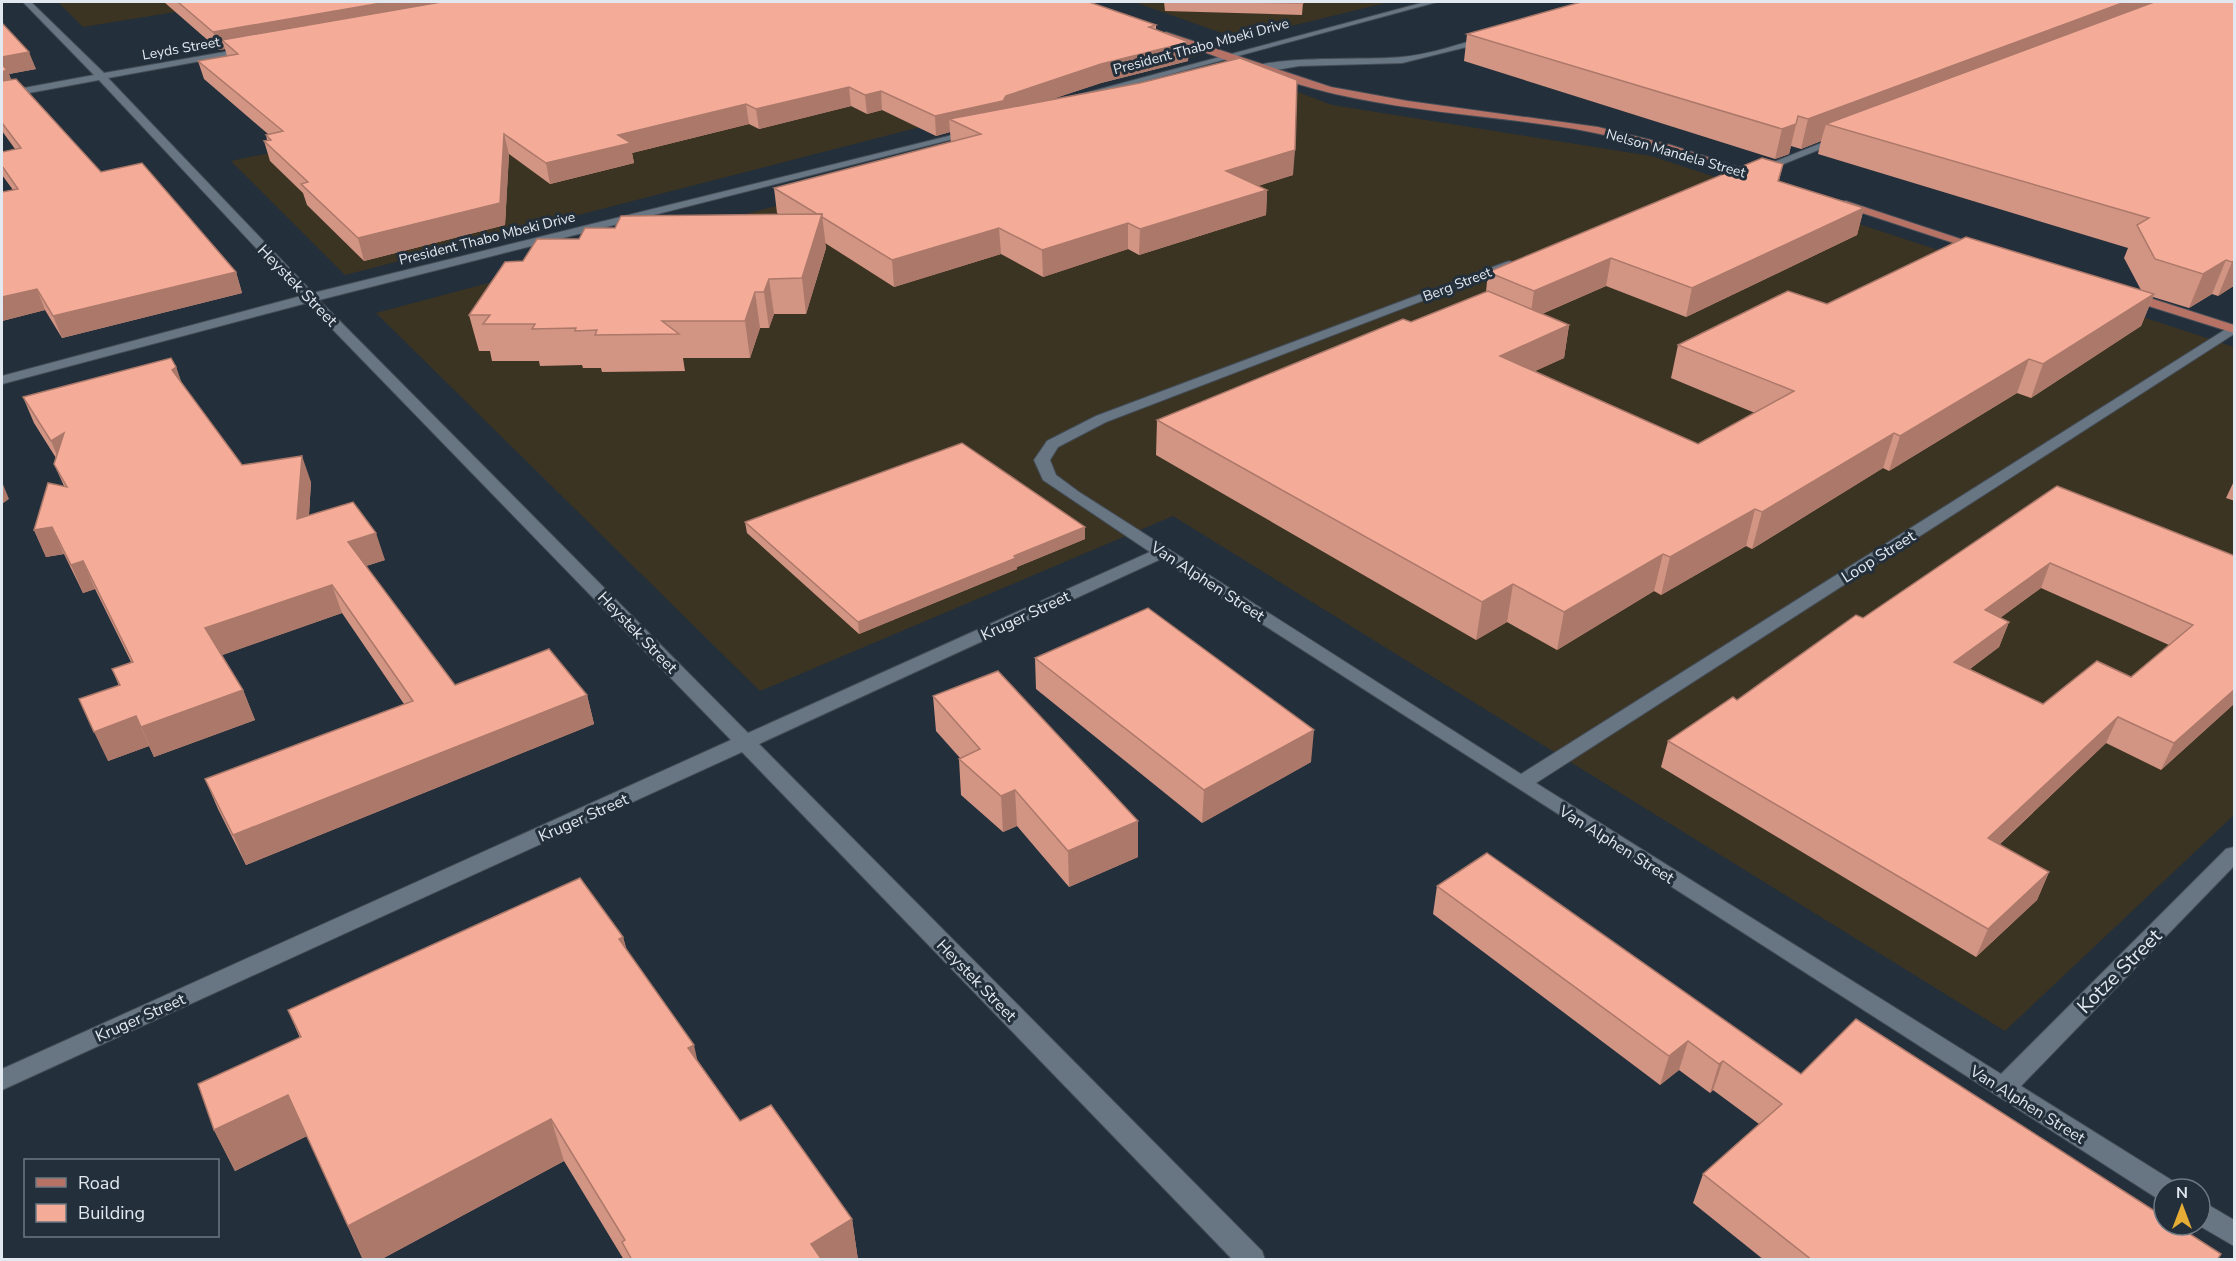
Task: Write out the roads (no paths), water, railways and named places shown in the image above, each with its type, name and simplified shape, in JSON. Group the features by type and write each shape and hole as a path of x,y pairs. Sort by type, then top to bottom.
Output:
{"main road":[{"name":"Nelson Mandela Street","path":"1161,32 1258,69 1351,95 1431,108 1574,126 1637,139 1772,181"},
{"path":"1827,198 1991,251"},
{"path":"2115,291 2234,329"}],"street":[{"name":"Heystek Street","path":"27,2 101,76 310,298 1252,1260"},
{"name":"President Thabo Mbeki Drive","path":"1053,103 1433,2"},
{"path":"1237,74 1316,60 1390,61 1425,57 1502,36"},
{"name":"Leyds Street","path":"2,95 263,46"},
{"name":"President Thabo Mbeki Drive","path":"2,380 310,298 980,130"},
{"path":"1729,182 1848,135"},
{"name":"Berg Street","path":"1073,495 1049,477 1042,460 1052,444 1078,430 1521,260"},
{"name":"Loop Street","path":"1521,783 2234,329"},
{"name":"Van Alphen Street","path":"1073,495 1521,783 2152,1181"},
{"name":"Kruger Street","path":"2,1080 1163,552"},
{"name":"Kotze Street","path":"2003,1088 2235,854"},
{"path":"2212,1220 2235,1234"}]}
